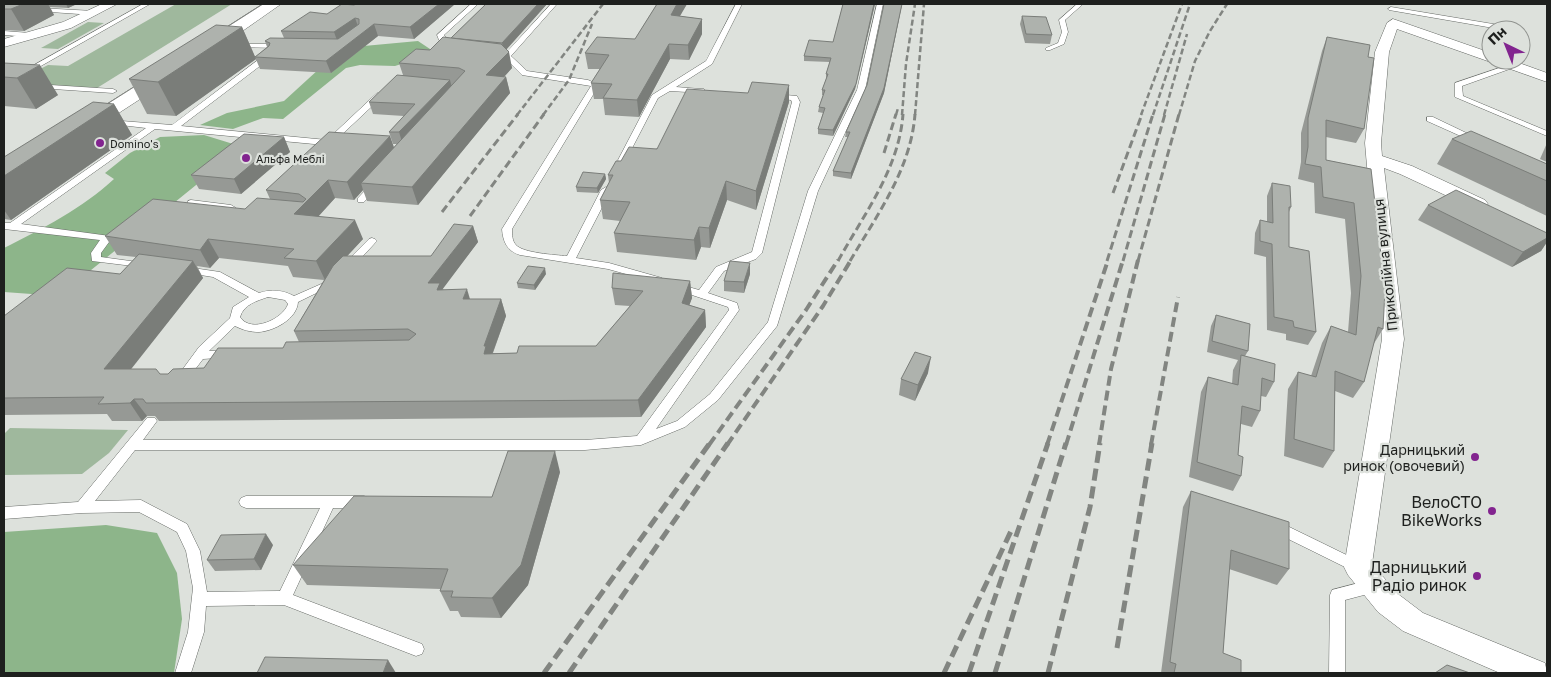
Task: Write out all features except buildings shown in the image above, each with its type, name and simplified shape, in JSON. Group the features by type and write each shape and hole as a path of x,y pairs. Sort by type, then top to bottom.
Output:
{"street":[{"path":"4,43 67,25 111,4"},
{"path":"252,4 196,50 113,91 71,127 95,120 196,50 273,4"},
{"path":"1392,12 1481,52"},
{"name":"Приколійна вулиця","path":"1366,576 1392,339 1373,142 1382,52 1392,12"},
{"path":"1525,70 1547,78"},
{"path":"1374,159 1406,170 1494,210"},
{"path":"1366,576 1388,603 1413,622 1534,673"}],"lane":[{"path":"4,84 147,4"},
{"path":"460,52 448,48 441,39 440,34 475,4"},
{"path":"507,56 554,4"},
{"path":"619,165 655,97 708,62 739,4"},
{"path":"133,445 586,445 641,440 682,424 714,398 773,323 813,191 861,90 880,4"},
{"path":"1048,49 1061,44 1065,32 1062,20 1080,4"},
{"path":"34,9 94,13"},
{"path":"1392,12 1481,24"},
{"path":"4,33 30,35"},
{"path":"231,46 267,47 294,45"},
{"path":"488,55 507,56 525,73 588,82 595,85 507,229 508,242 516,251 609,266 733,305 732,316 641,440"},
{"path":"175,127 269,56"},
{"path":"1502,70 1458,85 1459,97 1547,134"},
{"path":"4,84 113,91"},
{"path":"667,88 714,92"},
{"path":"321,150 387,89"},
{"path":"702,294 720,269 752,257 759,249 796,102 794,98 760,95"},
{"path":"1430,119 1484,143"},
{"path":"95,120 341,143"},
{"path":"8,226 155,125"},
{"path":"361,200 380,178"},
{"path":"570,260 610,182"},
{"path":"191,203 238,209"},
{"path":"8,226 107,238 96,253 96,259 158,267"},
{"path":"292,301 332,283 372,241"},
{"path":"177,269 216,274 258,297"},
{"path":"176,386 199,354 234,321 237,310 242,305 267,294 284,295 292,301"},
{"path":"234,321 238,326 245,328 270,325 284,318 290,312 292,301"},
{"path":"199,354 238,354"},
{"path":"82,507 151,421"},
{"path":"246,502 378,502"},
{"path":"284,598 329,502"},
{"path":"4,513 82,507 141,506 182,528 193,551 200,588 196,632 184,673"},
{"path":"1264,521 1366,576 1338,595 1337,673"},
{"path":"199,599 284,598 416,649"}],"green space":[{"path":"176,4 232,4 97,88 12,83 48,65 68,66"},
{"path":"88,22 104,23 58,49 41,48"},
{"path":"418,41 436,53 395,66 360,65 346,68 283,119 263,118 233,129 200,125 227,113 284,101 319,69 353,47"},
{"path":"204,135 243,147 59,296 4,292 4,248 76,209 102,190 114,179 105,173 130,153 160,137"},
{"path":"10,428 128,430 109,453 82,474 4,475 4,434"},
{"path":"106,525 157,533 177,573 182,619 174,673 4,673 4,532"}],"tram line":[{"path":"216,34 263,4"},
{"path":"96,111 145,80"}],"railway":[{"path":"517,115 603,4"},
{"path":"902,115 906,64 915,4"},
{"path":"915,115 924,4"},
{"path":"1141,115 1182,4"},
{"path":"1153,115 1190,4"},
{"path":"1179,115 1195,61 1210,31 1227,4"},
{"path":"543,115 569,80 592,24"},
{"path":"1164,115 1187,34"},
{"path":"896,115 898,108"},
{"path":"442,212 518,114"},
{"path":"470,216 544,114"},
{"path":"884,153 896,114"},
{"path":"838,261 888,172 895,154 903,114"},
{"path":"850,261 900,173 907,154 915,114"},
{"path":"1113,193 1142,114"},
{"path":"1107,261 1153,114"},
{"path":"1123,261 1165,114"},
{"path":"1138,261 1179,114"},
{"path":"709,445 806,310 838,260"},
{"path":"727,445 823,306 851,260"},
{"path":"1047,445 1108,260"},
{"path":"1066,445 1123,260"},
{"path":"1099,445 1111,369 1138,260"},
{"path":"1151,445 1178,297"},
{"path":"544,673 710,443"},
{"path":"569,673 728,443"},
{"path":"969,673 1048,443"},
{"path":"995,673 1066,443"},
{"path":"1048,673 1090,507 1100,443"},
{"path":"1117,648 1152,443"},
{"path":"944,673 1012,529"}],"place":[{"name":"Domino's","path":"100,143"},
{"name":"Альфа Меблі","path":"246,158"},
{"name":"Дарницький ринок (овочевий)","path":"1475,457"},
{"name":"ВелоСТО BikeWorks","path":"1492,511"},
{"name":"Дарницький Радіо ринок","path":"1477,576"}]}
